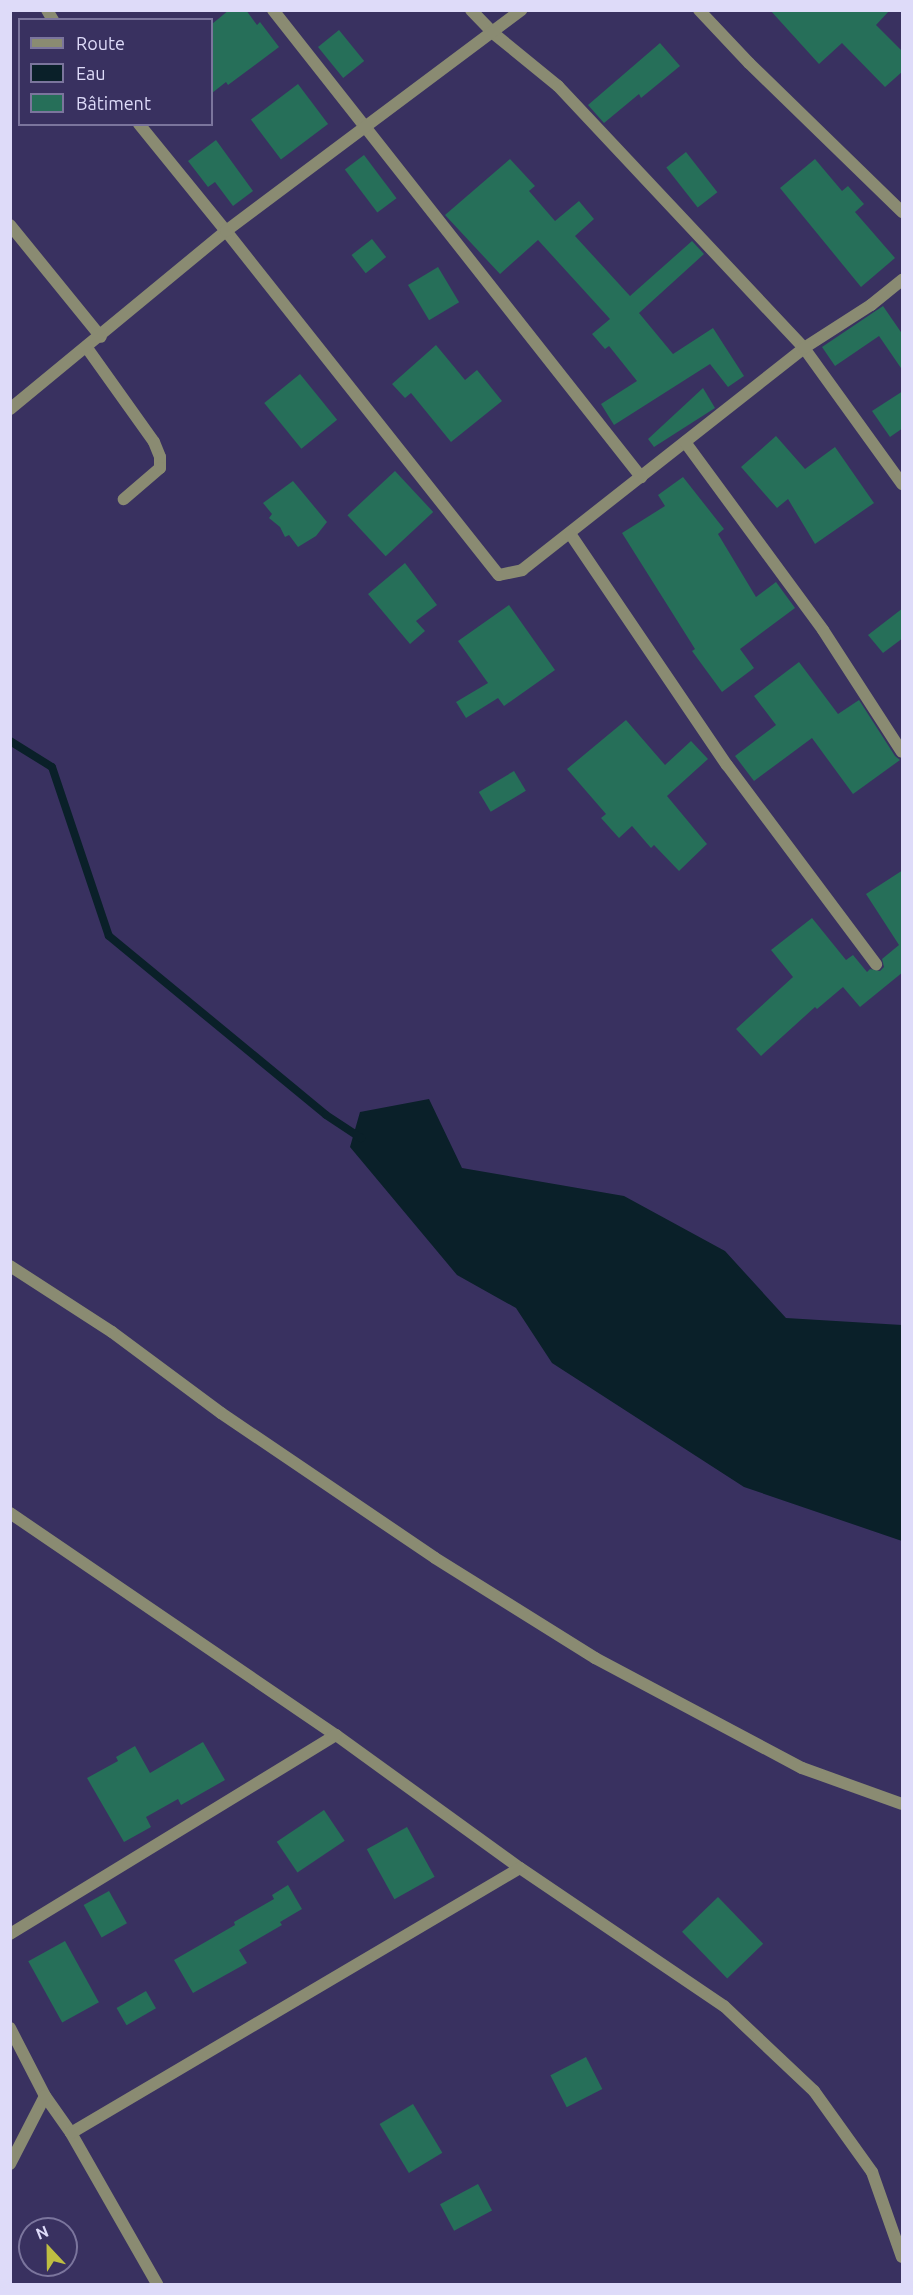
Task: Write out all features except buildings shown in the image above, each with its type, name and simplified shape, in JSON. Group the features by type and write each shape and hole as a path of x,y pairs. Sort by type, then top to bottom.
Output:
{"street":[{"path":"273,10 642,477"},
{"path":"471,10 493,33 558,86 804,348 903,484"},
{"path":"10,409 101,337 226,231 521,10"},
{"path":"699,10 749,63 903,212"},
{"path":"141,126 499,575 522,570 571,535 804,348 871,305 903,280"},
{"path":"10,225 101,337"},
{"path":"87,348 154,442 160,457 160,468 124,499"},
{"path":"685,442 823,630 903,752"},
{"path":"571,535 727,765 876,964"},
{"path":"10,1266 112,1332 221,1413 435,1558 595,1658 802,1768 903,1804"},
{"path":"10,1513 336,1735 520,1868 724,2006 814,2091 872,2172 903,2257"},
{"path":"10,1934 336,1735"},
{"path":"71,2133 520,1868"},
{"path":"10,2028 45,2096 71,2133 157,2284"},
{"path":"10,2164 45,2096"}],"water":[{"path":"429,1099 462,1168 624,1196 725,1251 786,1318 902,1325 902,1541 744,1487 552,1363 516,1308 457,1275 350,1147 360,1112"}],"waterway":[{"path":"10,741 52,767 109,936 326,1115 361,1138"}]}
